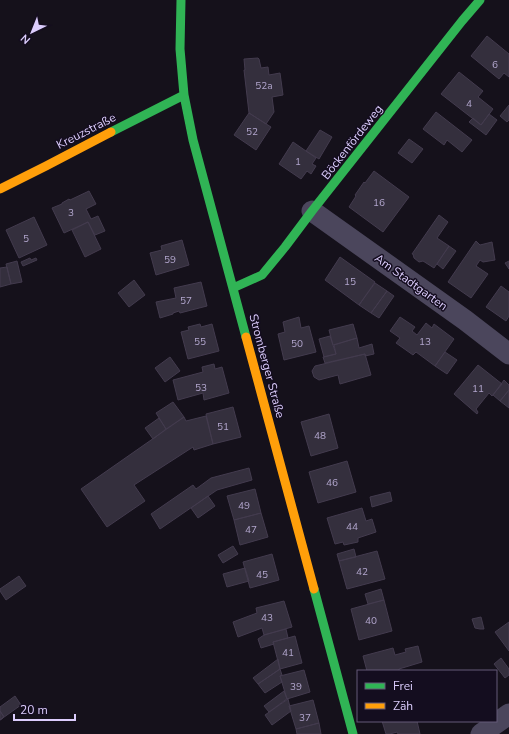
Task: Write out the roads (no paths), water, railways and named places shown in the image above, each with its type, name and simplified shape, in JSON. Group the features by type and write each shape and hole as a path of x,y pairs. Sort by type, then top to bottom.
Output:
{"main road":[{"name":"Stromberger Straße","path":"181,0 180,49 184,95 193,140 353,734"},
{"name":"Böckenfördeweg","path":"233,288 262,275 480,0"},
{"name":"Kreuzstraße","path":"0,189 184,95"}],"street":[{"name":"Am Stadtgarten","path":"312,211 465,320 509,354"},
{"path":"481,734 509,714"}]}
